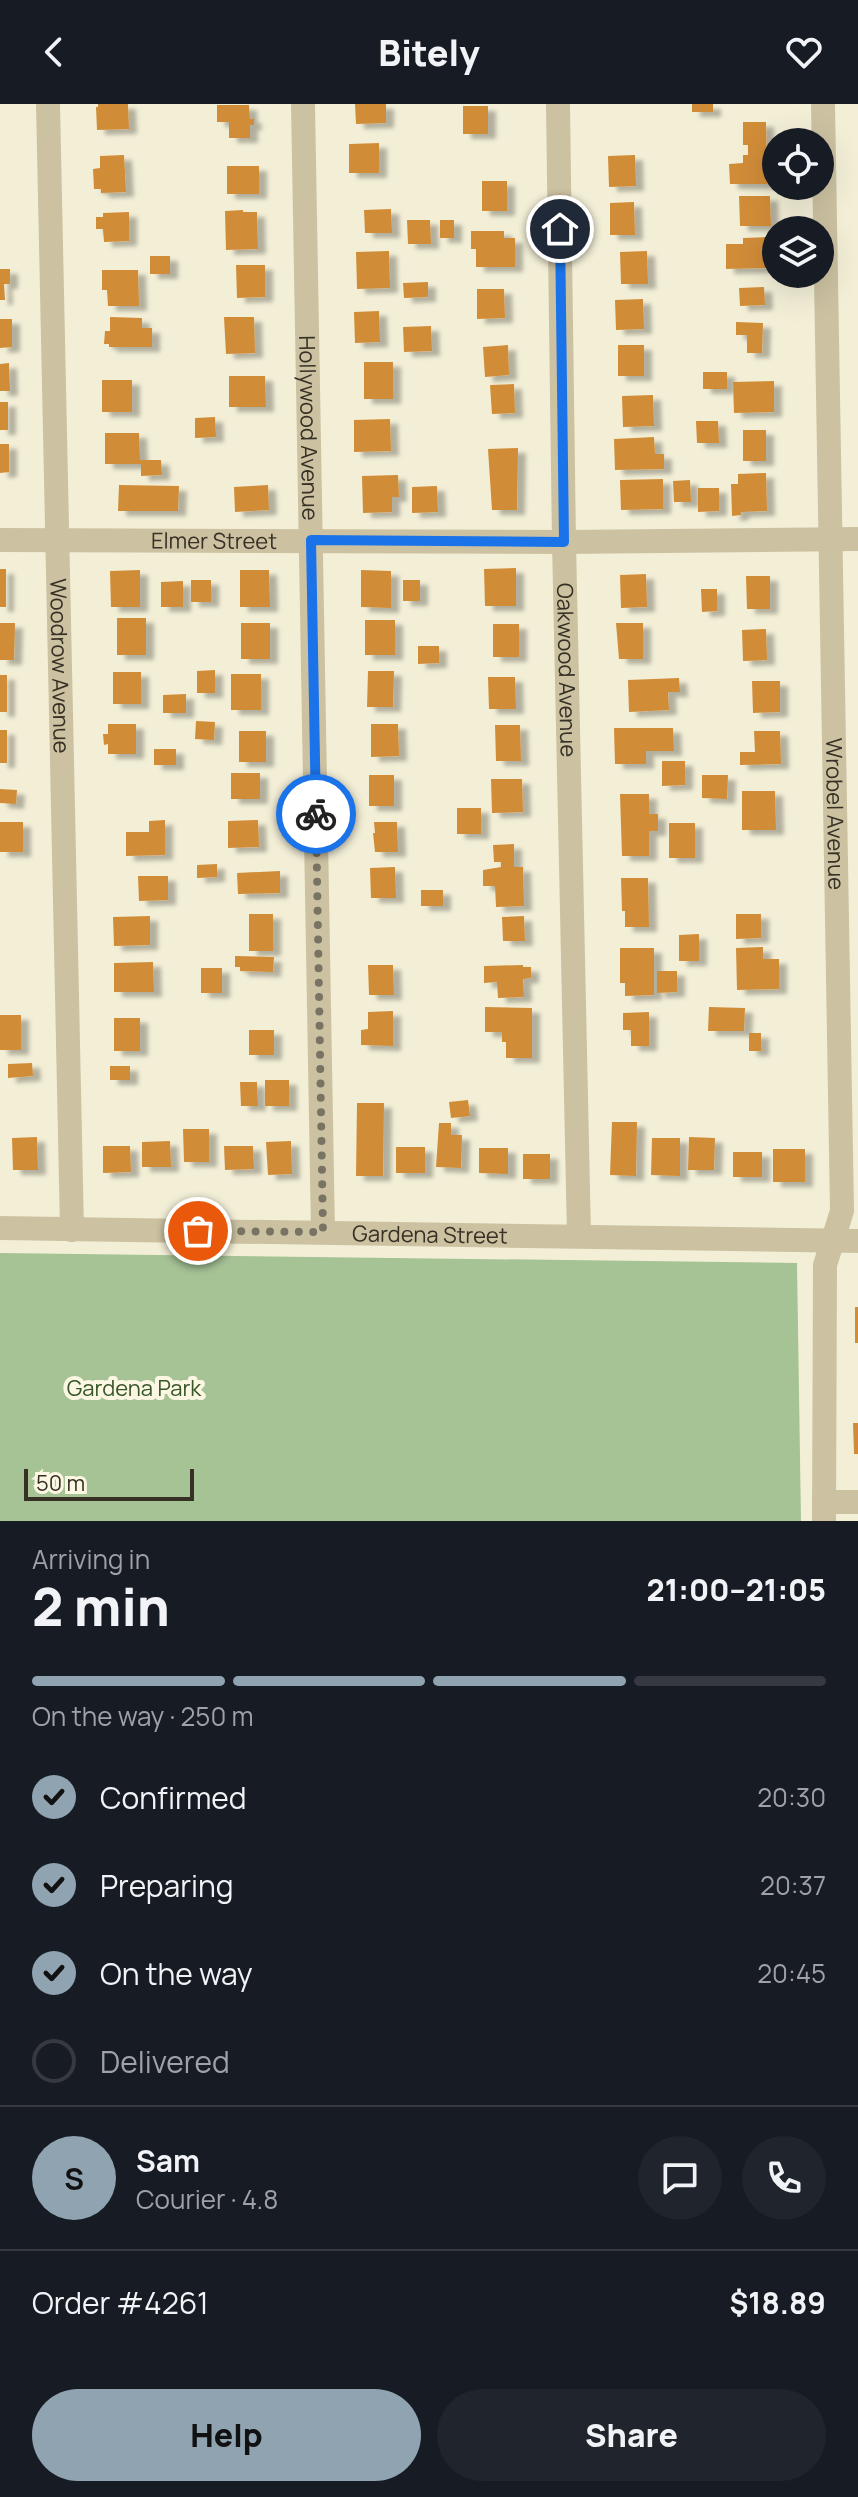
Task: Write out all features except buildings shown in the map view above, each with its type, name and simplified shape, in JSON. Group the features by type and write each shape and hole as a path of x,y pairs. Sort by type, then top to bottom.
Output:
{"street":[{"name":"Woodrow Avenue","path":"48,104 72,1230"},
{"name":"Hollywood Avenue","path":"303,104 323,1232"},
{"name":"Oakwood Avenue","path":"558,104 579,1236"},
{"name":"Wrobel Avenue","path":"823,104 842,1211 825,1265 824,1511"},
{"name":"Elmer Street","path":"0,540 564,542 858,539"},
{"name":"Gardena Street","path":"0,1228 858,1241"},
{"path":"824,1511 858,1502"}],"green space":[{"name":"Gardena Park","path":"0,1253 797,1263 801,1521 0,1521"}],"way so far":[{"path":"198,1231 323,1232 316,814"}],"route":[{"path":"316,814 311,540 564,542 560,229"}]}
